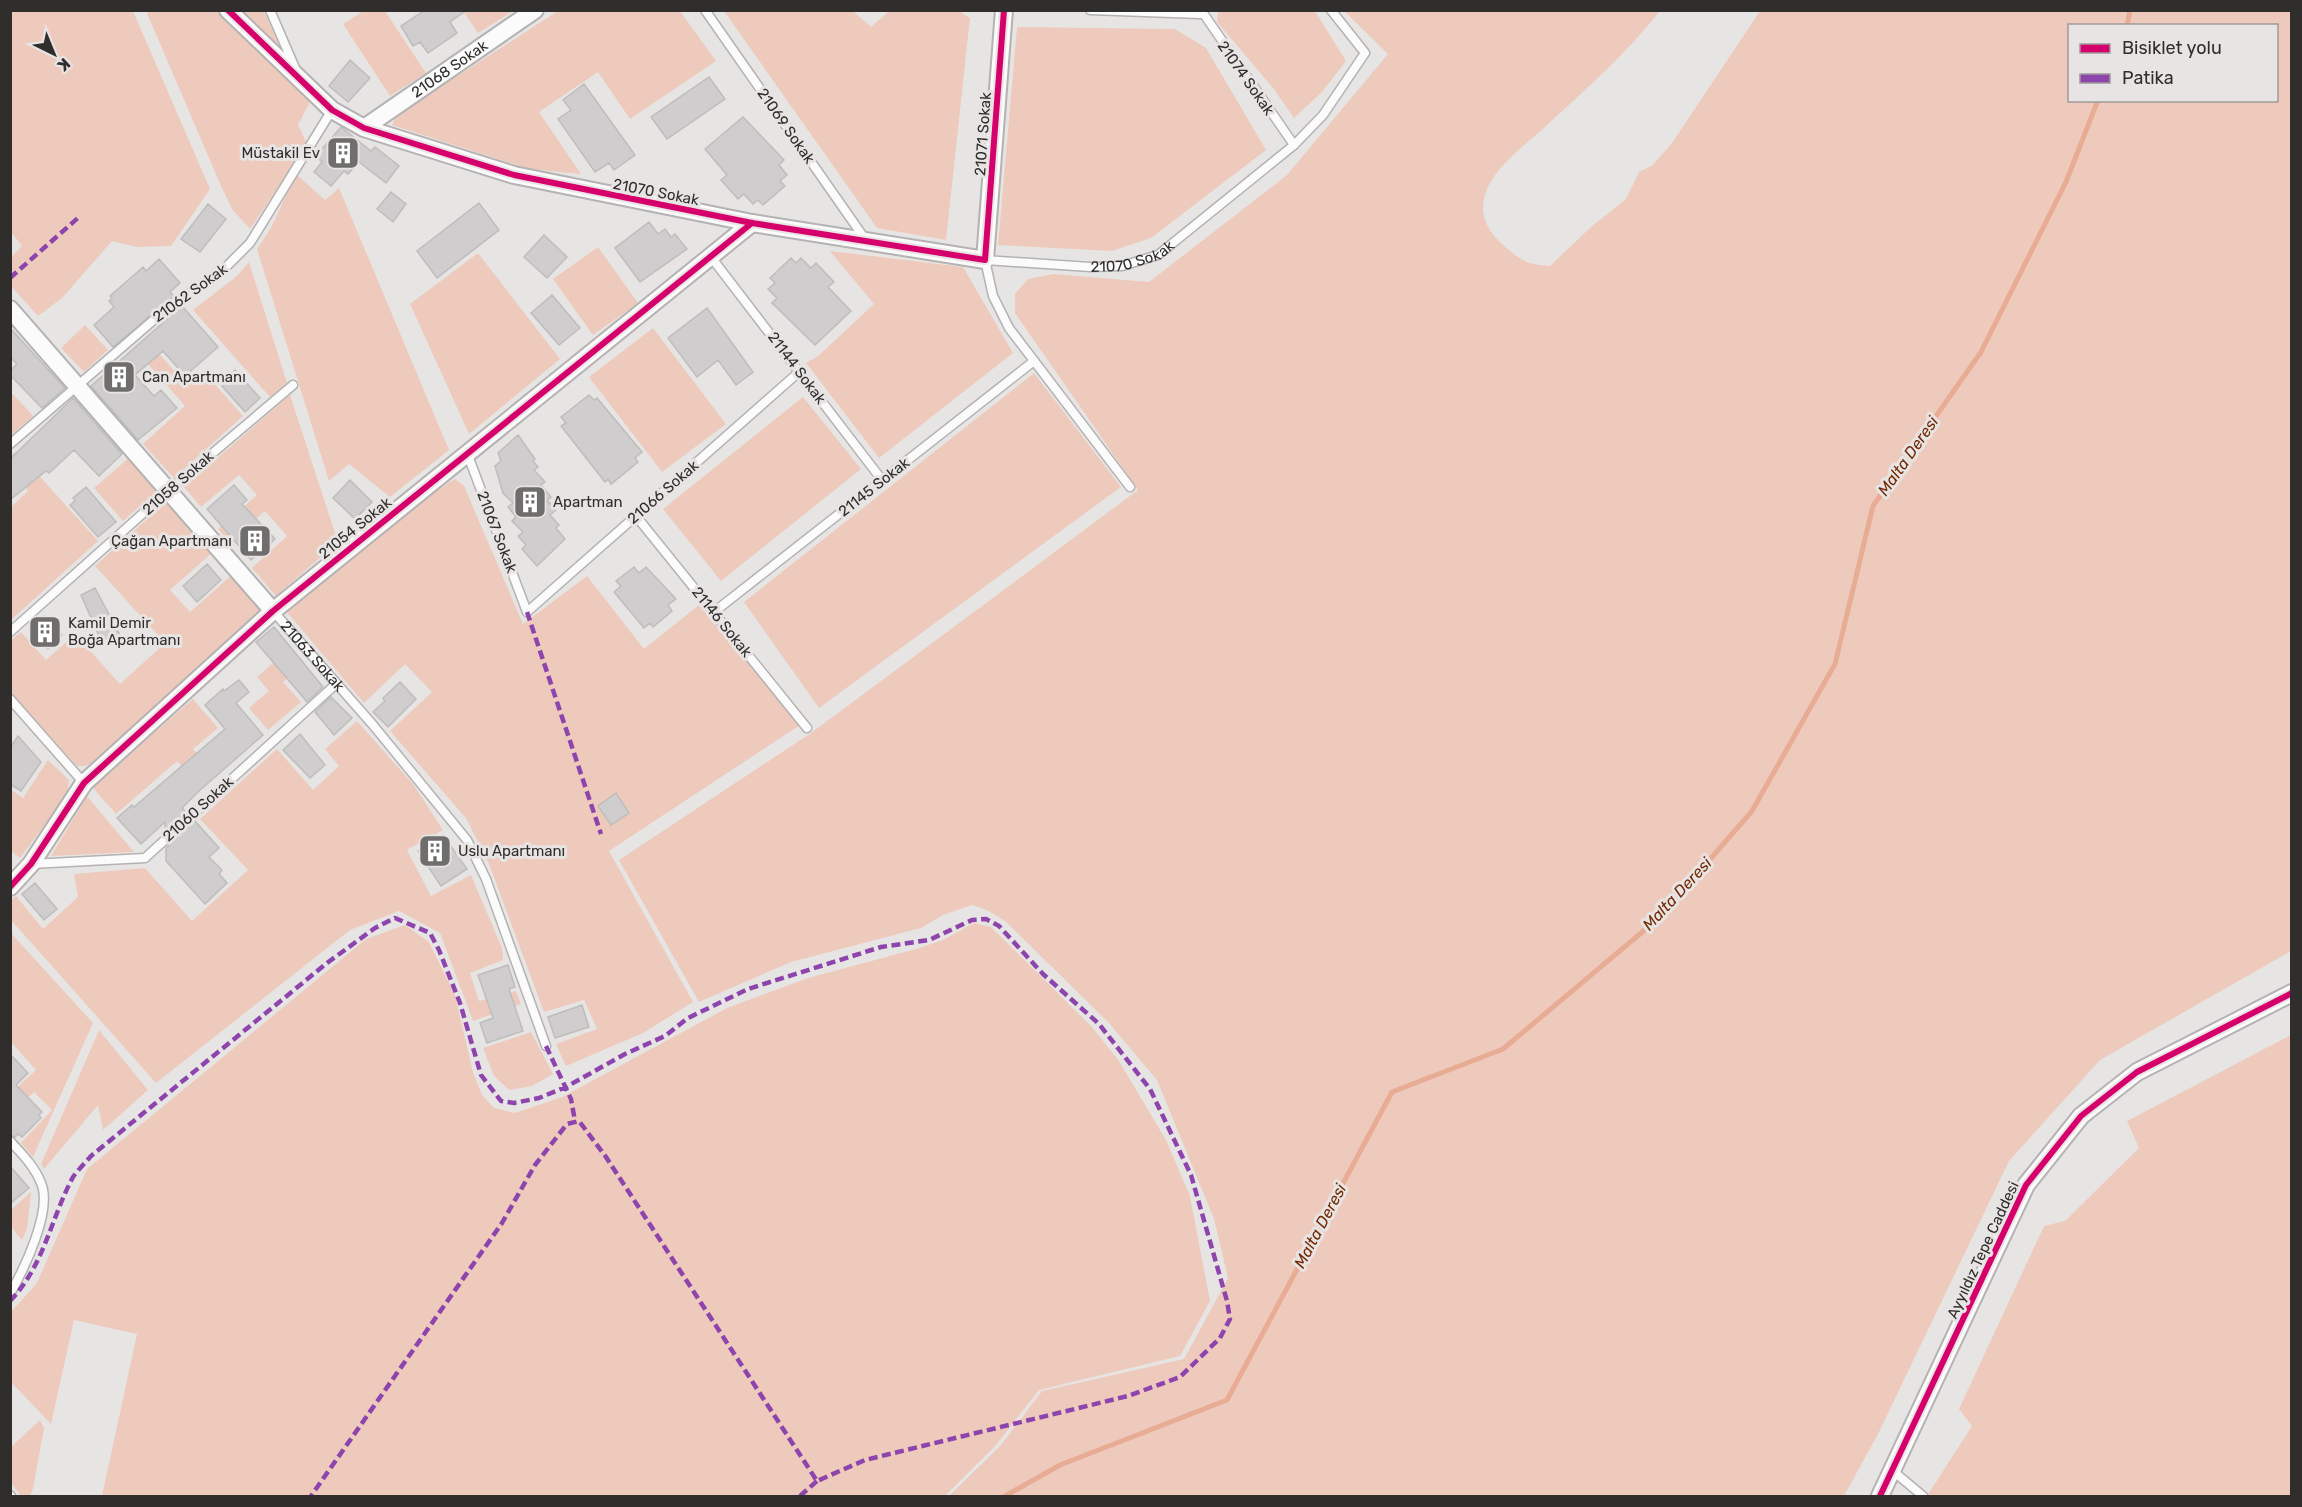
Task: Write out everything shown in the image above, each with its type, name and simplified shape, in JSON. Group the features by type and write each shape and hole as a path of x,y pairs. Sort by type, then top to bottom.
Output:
{"street":[{"name":"21070 Sokak","path":"228,10 332,110 364,128 514,176 752,223 985,260"},
{"name":"21068 Sokak","path":"364,128 535,10"},
{"name":"21071 Sokak","path":"985,260 1004,10"},
{"name":"21054 Sokak","path":"10,887 31,864 84,783 273,611 752,223"},
{"name":"21063 Sokak","path":"10,309 273,611"},
{"name":"Ayyıldız Tepe Caddesi","path":"1880,1497 2026,1185 2081,1116 2137,1072 2292,993"}],"lane":[{"path":"270,10 299,80"},
{"name":"21069 Sokak","path":"705,10 866,241"},
{"path":"1090,10 1201,12"},
{"name":"21070 Sokak","path":"985,260 1090,267 1122,266 1158,255 1294,145 1323,115 1365,53 1331,10"},
{"name":"21074 Sokak","path":"1201,12 1294,145"},
{"name":"21062 Sokak","path":"10,444 164,310 238,257 250,243 332,110"},
{"name":"21144 Sokak","path":"711,257 882,480"},
{"name":"21071 Sokak","path":"985,260 993,296 1009,328 1130,487"},
{"name":"21145 Sokak","path":"714,612 1034,361"},
{"name":"21066 Sokak","path":"527,612 799,372"},
{"name":"21058 Sokak","path":"10,632 168,490 293,385"},
{"name":"21067 Sokak","path":"467,453 527,612"},
{"name":"21146 Sokak","path":"636,516 807,728"},
{"name":"21063 Sokak","path":"273,611 373,725 467,840 486,879 546,1047"},
{"name":"21060 Sokak","path":"31,864 145,858 336,684"},
{"path":"10,699 84,783"},
{"path":"10,1141 34,1169 45,1195 43,1212 21,1275 10,1294"},
{"path":"1893,1472 1923,1497"}],"shaded area":[{"path":"11,10 133,11 210,189 171,246 137,247 112,241 62,298 38,316 11,286 11,257 22,246 11,232"},
{"path":"365,10 385,11 426,73 390,96 343,24"},
{"path":"146,11 221,11 312,98 298,125 307,144 250,229 232,209 221,186"},
{"path":"239,11 264,11 281,50"},
{"path":"463,11 513,11 478,33"},
{"path":"558,11 680,11 716,61 630,119 598,72 539,112 581,174 529,169 392,125 397,115"},
{"path":"724,11 853,11 871,27 889,11 959,11 970,18 946,240 877,228"},
{"path":"1218,11 1315,11 1346,61 1322,92 1294,118 1273,88 1217,22"},
{"path":"1344,11 1660,11 1605,71 1506,162 1488,187 1483,203 1484,218 1496,238 1523,260 1550,266 1591,227 1626,199 1639,172 1653,165 1672,143 1760,11 2291,11 2291,951 2100,1060 2009,1161 1879,1432 1844,1496 949,1496 1001,1445 1042,1391 1184,1359 1228,1278 1214,1219 1157,1080 1108,1022 1005,921 987,910 972,905 943,915 921,928 791,962 699,1002 619,860 811,733 1138,490 1015,313 1015,294 1028,279 1053,274 1149,282 1287,175 1388,54"},
{"path":"1017,27 1175,29 1206,48 1266,150 1151,238 1112,251 998,245"},
{"path":"296,174 325,200 339,188 449,450 390,497 349,464 329,481 257,249 271,228"},
{"path":"598,247 638,303 593,335 553,279"},
{"path":"830,251 963,267 1013,353 879,458 806,363 817,357 874,304"},
{"path":"478,253 560,359 469,434 410,304"},
{"path":"249,262 287,383 270,397 193,310 237,276"},
{"path":"85,325 108,350 84,372 61,348"},
{"path":"653,328 726,424 662,472 589,377"},
{"path":"145,338 188,386 204,372 243,416 174,478 143,444 185,406 134,348"},
{"path":"1034,373 1121,487 819,708 744,602"},
{"path":"13,394 33,416 11,435 11,397"},
{"path":"290,395 338,542 276,596 252,568 287,536 265,511 229,542 218,529 257,495 239,475 201,507 184,487"},
{"path":"803,397 861,469 721,581 663,509"},
{"path":"17,451 98,541 11,620 11,507 28,491 11,471 10,457"},
{"path":"131,456 159,489 123,521 94,488"},
{"path":"455,479 464,486 523,624 587,576 644,649 699,605 800,725 609,851 693,1002 643,1033 566,1066 556,1044 597,1029 584,1000 544,1012 489,864 466,818 390,731 432,692 405,664 364,703 286,611 393,522"},
{"path":"167,501 213,552 170,590 190,612 233,574 264,608 94,762 85,766 77,766 11,693 10,641 21,632 46,660 75,634 120,684 165,643 95,566"},
{"path":"291,647 305,663 283,682 301,702 268,730 249,708 269,691 257,677"},
{"path":"193,699 218,728 193,749 217,776 201,789 177,761 116,814 92,787"},
{"path":"357,721 413,784 443,830 407,850 431,896 471,875 502,948 503,960 470,973 479,1001 516,991 521,1004 473,1021 440,933 399,911 350,930 156,1083 11,920 10,901 16,896 43,929 78,897 74,874 145,868 192,921 248,870 200,819 277,749 313,790 339,766 325,749"},
{"path":"48,760 69,780 67,795 20,858 11,851 10,789 23,798"},
{"path":"87,796 134,852 51,856"},
{"path":"974,923 991,927 1092,1027 1119,1061 1166,1140 1190,1196 1210,1301 1180,1356 1039,1390 997,1444 945,1496 102,1496 137,1334 74,1320 51,1424 11,1382 11,1312 37,1283 87,1169 366,939 405,925 429,942 455,995 473,1072 482,1095 494,1108 515,1113 562,1097 727,1008 808,978 943,940"},
{"path":"11,933 93,1023 33,1157 21,1143 52,1110 34,1092 11,1113 11,1093 36,1070 11,1042"},
{"path":"99,1030 148,1090 103,1130 98,1105 44,1169 41,1164"},
{"path":"531,1032 553,1074 532,1086 509,1090 494,1076 483,1048"},
{"path":"2291,1035 2291,1496 1927,1496 1972,1426 1959,1409 2044,1226 2065,1221 2139,1148 2127,1121"},
{"path":"31,1192 27,1229 22,1240 11,1227 11,1210"},
{"path":"40,1420 44,1428 33,1489 30,1496 21,1496 11,1483 11,1447"}],"building":[{"path":"425,10 467,10 450,22 457,33 428,53 420,42 413,46 401,26"},
{"path":"350,60 370,78 348,102 329,86"},
{"path":"709,77 725,99 667,139 651,117"},
{"path":"584,84 635,155 614,170 609,163 595,172 558,119 571,110 563,100"},
{"path":"743,117 784,160 779,165 787,175 780,181 785,186 763,205 758,200 753,204 744,194 738,199 721,180 727,175 705,149"},
{"name":"Müstakil Ev","path":"341,127 371,151 375,147 399,166 386,183 359,162 348,174 344,171 331,186 314,172 322,162 316,156"},
{"path":"391,192 406,204 393,222 377,209"},
{"path":"479,203 499,230 437,278 417,251"},
{"path":"208,204 226,219 200,252 181,239"},
{"path":"649,222 658,234 665,229 671,237 675,234 687,249 640,282 615,248"},
{"path":"544,235 567,257 547,278 524,257"},
{"path":"791,258 796,263 801,258 811,268 816,263 834,282 828,287 851,311 815,345 772,303 777,298 768,289 775,283 770,278"},
{"path":"159,259 180,283 170,292 174,296 113,347 94,325 114,307 109,301 112,298 110,296 143,267 146,271"},
{"path":"552,295 580,328 559,345 531,313"},
{"path":"182,306 218,347 185,376 163,351 135,375 154,396 161,390 177,408 138,440 91,386"},
{"path":"707,308 753,372 736,385 718,360 697,377 668,338"},
{"path":"10,328 65,388 42,408 10,375 10,371 17,364 10,357"},
{"path":"235,370 260,398 245,412 222,386 226,383 224,380"},
{"name":"Apartman","path":"589,395 594,400 597,398 642,452 635,458 638,462 611,484 608,479 605,482 561,426 566,423 561,417"},
{"path":"73,398 122,454 99,476 74,450 49,473 46,471 10,500 10,459"},
{"name":"Apartman","path":"518,435 535,459 533,461 538,467 534,470 545,482 541,485 551,497 547,500 556,510 550,515 559,525 556,528 565,539 537,566 522,549 526,545 518,536 523,532 512,521 516,517 508,507 513,503 503,493 495,466 501,461 498,453"},
{"path":"350,480 372,502 355,519 333,498"},
{"path":"234,485 247,500 242,504 275,539 251,560 207,509"},
{"path":"86,487 116,522 98,537 70,505 75,501 73,498"},
{"path":"207,564 221,580 197,602 183,586"},
{"path":"634,567 639,573 646,567 676,599 668,605 672,611 653,627 650,623 644,628 614,592 621,586 616,581"},
{"path":"95,588 121,637 103,645 81,595"},
{"name":"Kamil Demir Boğa Apartmanı","path":"44,616 62,635 48,649 29,629"},
{"path":"274,627 323,687 307,702 256,642"},
{"path":"239,680 249,692 236,703 263,735 199,791 182,808 186,812 165,831 165,822 141,844 117,818 132,805 134,807 225,729 205,705 223,689 224,691"},
{"path":"400,682 416,699 388,727 373,712 385,701 383,698"},
{"path":"331,697 352,718 334,735 315,712"},
{"path":"300,734 325,765 310,778 283,750"},
{"path":"18,736 41,762 21,791 10,784 10,748"},
{"path":"616,793 629,813 611,825 598,806"},
{"path":"195,821 219,848 209,857 222,870 219,874 227,883 205,904 166,861 166,848"},
{"path":"443,835 467,869 441,886 418,851"},
{"path":"35,883 57,909 44,920 22,894"},
{"path":"508,965 515,987 509,989 523,1031 487,1043 480,1023 493,1018 478,975"},
{"path":"582,1005 589,1027 555,1038 548,1017"},
{"path":"10,1054 28,1073 16,1085 42,1112 39,1115 41,1118 22,1137 18,1134 15,1137 10,1135"},
{"path":"10,1166 29,1188 10,1204"}],"waterway":[{"name":"Malta Deresi","path":"2127,24 2130,10"},
{"name":"Malta Deresi","path":"1005,1496 1060,1465 1227,1400 1392,1092 1503,1049 1659,918 1752,811 1835,664 1873,506 1981,352 2066,182 2097,102"}],"marked path":[{"path":"10,278 79,217"},
{"path":"527,612 601,834"},
{"path":"10,1301 31,1273 73,1177 91,1156 327,963 375,928 395,918 430,933 460,1003 481,1075 501,1101 514,1103 539,1098 566,1087 625,1054 665,1036 688,1018 748,989 881,947 929,940 972,920 986,919 999,926 1043,974 1099,1024 1150,1089 1191,1175 1227,1301 1230,1319 1220,1338 1180,1377 1128,1396 865,1460 817,1481 606,1157 579,1121 567,1124 535,1165 502,1223 311,1496"},
{"path":"546,1046 571,1099 575,1121"},
{"path":"800,1496 817,1481"}],"cycle path":[{"path":"228,10 332,110 364,128 514,175 752,223 985,260 1004,10"},
{"path":"10,887 31,864 84,783 273,611 752,223"},
{"path":"1880,1496 2026,1185 2081,1116 2137,1072 2292,993"}],"place":[{"name":"Müstakil Ev","path":"343,153"},
{"name":"Can Apartmanı","path":"119,377"},
{"name":"Apartman","path":"530,502"},
{"name":"Çağan Apartmanı","path":"255,541"},
{"name":"Kamil Demir Boğa Apartmanı","path":"45,632"},
{"name":"Uslu Apartmanı","path":"435,851"}]}
